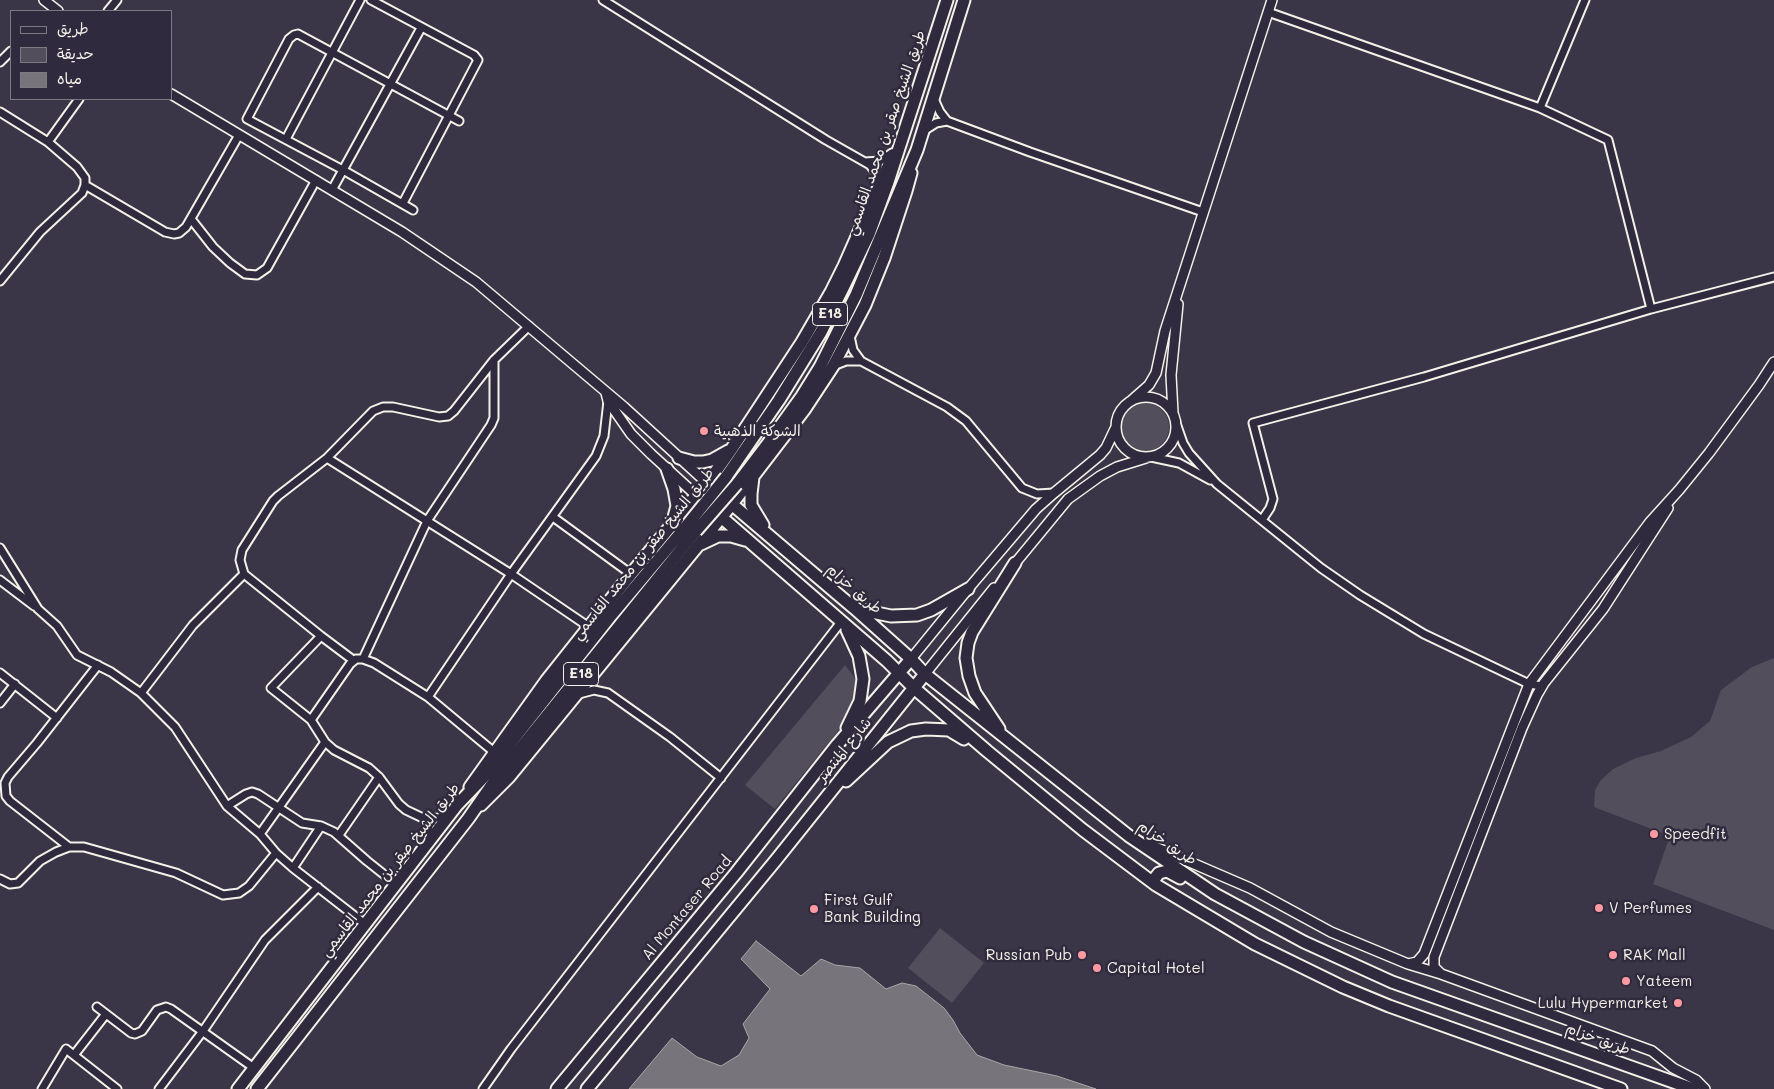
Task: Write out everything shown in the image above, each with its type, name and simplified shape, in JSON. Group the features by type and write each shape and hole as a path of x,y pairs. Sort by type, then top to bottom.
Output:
{"main road":[{"name":"طريق الشيخ صقر بن محمد القاسمي","path":"257,1089 468,819 498,776 692,527 779,400 820,332 869,234 888,182 947,0"},
{"name":"طريق الشيخ صقر بن محمد القاسمي","path":"238,1089 454,809 482,779 609,618 692,527 737,484 774,435 820,367 856,295 917,150 964,0"},
{"path":"454,809 546,681 631,574 697,496 733,447 822,308 844,266 878,186 902,136"},
{"path":"468,819 509,777 721,518 804,410 833,366 865,305 884,258 906,192 917,150"},
{"path":"679,458 703,462 712,460 733,447"},
{"path":"667,469 674,489 677,506 671,525"},
{"path":"753,476 751,505 771,537"},
{"name":"طريق خزام","path":"707,483 854,608 912,659 926,674 1129,836 1215,894 1304,942 1392,982 1692,1089"},
{"path":"697,496 987,751 1083,830 1152,882 1210,919 1255,944 1343,987 1388,1006 1621,1089"},
{"path":"695,548 712,539 730,536 743,539 754,546"},
{"path":"1006,738 975,693 968,676 966,658 968,642 972,632 1015,563"},
{"path":"854,608 891,616 917,615 931,610 968,589"},
{"path":"838,745 860,701 863,679 859,656 843,624"},
{"name":"شارع المنتصر","path":"838,745 912,659"},
{"name":"شارع المنتصر","path":"587,1089 772,866 926,674"},
{"path":"817,808 888,742 911,731 926,729 950,730 987,751"},
{"name":"Al Montaser Road","path":"557,1089 736,873 838,745"},
{"path":"1152,882 1160,873 1167,871 1198,891 1215,894"}],"street":[{"path":"44,0 57,10"},
{"path":"109,10 117,0"},
{"path":"286,140 360,0"},
{"path":"370,0 474,55 478,60 403,203"},
{"path":"603,0 870,165 876,174 878,186"},
{"path":"1217,484 1179,463 1139,457 1130,453 1122,447 1117,439 1115,429 1119,412 1149,386 1156,374 1165,331 1272,0"},
{"path":"1540,108 1585,0"},
{"path":"1268,12 1540,108 1608,140 1651,309"},
{"path":"332,190 389,83 421,28"},
{"path":"413,210 248,119 289,39 298,34 459,120"},
{"path":"0,62 10,52"},
{"path":"172,95 316,180 443,259 476,282 607,397 624,406 707,483"},
{"path":"933,98 947,121 1203,212"},
{"path":"48,142 78,100"},
{"path":"0,112 48,142 82,172 85,178 82,193 40,232 0,281"},
{"path":"923,132 931,125 947,121"},
{"path":"85,185 169,233 179,233 183,231 191,219 239,135"},
{"path":"865,162 880,161 896,149"},
{"path":"191,219 213,248 230,263 244,274 257,275 267,268 316,180"},
{"path":"1262,520 1270,508 1273,499 1253,422 1424,377 1651,309 1774,277"},
{"path":"1180,284 1171,375 1173,414 1182,442 1189,453 1217,484 1321,568 1376,605 1424,634 1529,684 1542,686"},
{"path":"494,752 428,697 374,663 363,659 353,660 321,636 244,574 240,555 273,501 327,458 373,411 393,406 439,418 448,416 454,412 494,360 528,326"},
{"path":"850,333 853,350 862,361 935,400 966,421 1022,488 1037,494 1054,492"},
{"path":"363,659 427,521 491,425 494,418 494,360"},
{"path":"833,366 846,361 862,361"},
{"path":"1408,964 1417,962 1424,954 1529,684 1650,522 1679,490 1759,385 1774,362"},
{"path":"607,397 631,434 697,496"},
{"path":"428,697 511,574 600,450 604,436 607,397"},
{"path":"1132,400 1141,397 1151,397 1160,400 1173,414"},
{"path":"1148,457 1158,455 1166,450 1176,433 1176,423"},
{"name":"شارع المنتصر","path":"912,659 968,589 1036,510 1054,492 1100,455 1106,448 1115,429"},
{"name":"شارع المنتصر","path":"926,674 1068,499 1100,476 1117,467 1148,457"},
{"path":"327,458 511,574 589,626"},
{"path":"1441,974 1434,967 1434,957 1522,728 1542,686 1603,609 1679,490"},
{"path":"553,517 631,574"},
{"path":"0,548 38,609"},
{"path":"141,693 193,625 244,574"},
{"path":"0,580 57,626 77,655 110,672 141,693 175,727 227,806 260,834 276,853 293,868 365,924"},
{"path":"483,1089 511,1049 843,624"},
{"path":"321,636 271,688 311,720 325,742 334,750 369,768 379,777 399,804 414,815 425,819 438,818 454,809"},
{"path":"311,720 353,660"},
{"path":"69,847 10,801 5,789 8,777 98,665"},
{"path":"0,673 56,718"},
{"path":"0,703 15,684"},
{"path":"574,697 580,693 594,690 608,693 670,737 721,778"},
{"path":"260,834 325,742"},
{"path":"339,835 379,777"},
{"path":"227,806 246,794 252,792 258,794 302,823 321,826 339,835 396,884"},
{"path":"425,819 430,830 430,840"},
{"path":"293,868 321,826"},
{"path":"1129,836 1250,888 1331,932 1408,964 1441,974 1652,1052 1673,1068 1696,1080 1705,1089"},
{"path":"0,879 10,884 18,883 40,861 56,852 69,847 92,848 176,873 222,894 239,893 249,886 276,853"},
{"path":"159,1089 203,1031 265,940 318,887"},
{"path":"97,1007 131,1033 135,1034 142,1031 157,1010 166,1007 254,1068"},
{"path":"74,1055 106,1014"},
{"path":"42,1089 66,1049 117,1089"}],"green space":[{"path":"1140,403 1150,403 1162,410 1169,422 1169,432 1162,444 1150,451 1140,451 1132,447 1125,440 1121,432 1121,422 1125,414 1132,407"},
{"path":"1774,658 1774,930 1653,884 1670,836 1594,807 1595,790 1601,780 1613,769 1636,758 1661,751 1691,737 1710,721 1721,690 1752,667"},
{"path":"845,665 857,681 858,699 850,716 775,809 745,785"},
{"path":"940,928 984,963 952,1003 908,968"}],"water":[{"path":"756,941 801,976 821,959 835,965 860,968 886,989 902,983 916,986 944,1008 977,1055 1004,1065 1057,1076 1096,1089 629,1089 672,1038 697,1057 721,1066 739,1055 749,1038 743,1024 770,989 741,959"}],"place":[{"name":"الشوكة الذهبية","path":"704,431"},
{"name":"Speedfit","path":"1654,834"},
{"name":"V Perfumes","path":"1599,908"},
{"name":"First Gulf Bank Building","path":"814,909"},
{"name":"Russian Pub","path":"1082,955"},
{"name":"RAK Mall","path":"1613,955"},
{"name":"Capital Hotel","path":"1097,968"},
{"name":"Yateem","path":"1626,981"},
{"name":"Lulu Hypermarket","path":"1678,1003"}]}
